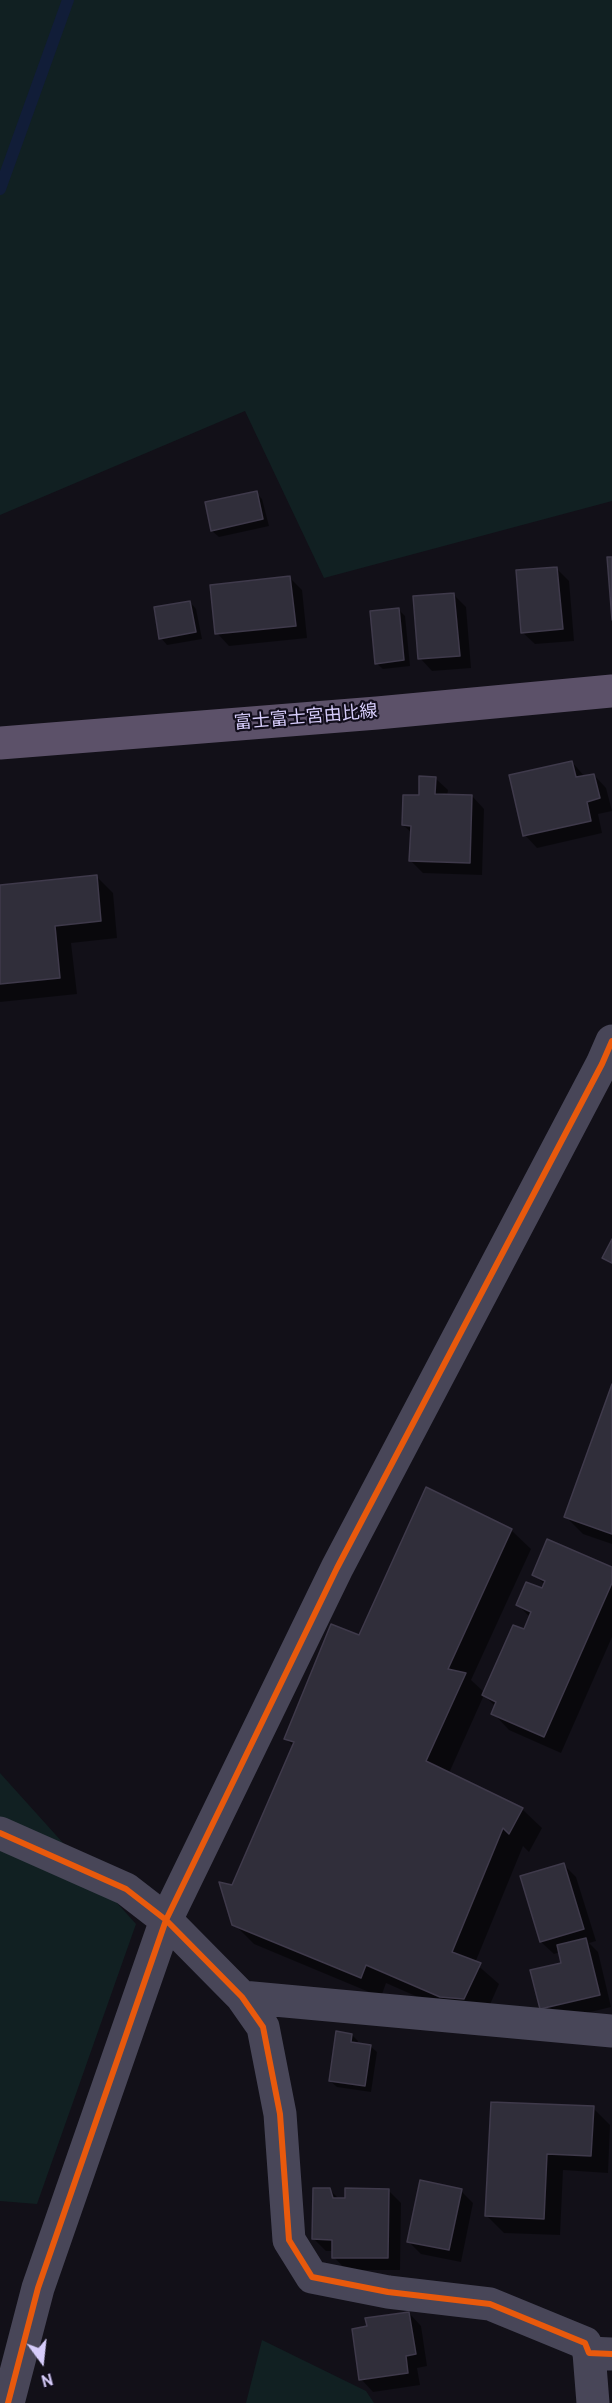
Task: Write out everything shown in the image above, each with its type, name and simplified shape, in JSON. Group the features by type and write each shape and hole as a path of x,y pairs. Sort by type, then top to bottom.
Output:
{"main road":[{"name":"富士富士宮由比線","path":"0,743 377,713 612,691"}],"street":[{"path":"8,2403 38,2288 166,1920 337,1568 612,1041"},
{"path":"0,1833 126,1889 166,1920 242,1997 263,2027 280,2114 289,2240 312,2277 388,2292 490,2304 585,2343 600,2354 593,2403"},
{"path":"242,1997 612,2031"}],"shaded area":[{"path":"0,0 612,0 612,501 324,578 245,411 0,515"},
{"path":"0,1773 136,1924 37,2204 0,2201"},
{"path":"262,2340 366,2391 374,2403 246,2403"}],"building":[{"path":"257,491 263,519 211,531 205,502"},
{"path":"607,557 612,557 612,620"},
{"path":"557,567 563,629 521,633 516,570"},
{"path":"290,576 296,626 215,634 210,585"},
{"path":"454,593 460,656 418,659 413,596"},
{"path":"190,601 196,632 159,639 154,607"},
{"path":"399,608 404,660 375,664 370,611"},
{"path":"572,761 576,777 594,774 600,798 587,802 591,821 523,836 509,775"},
{"path":"419,776 436,777 435,794 472,795 470,863 409,861 411,826 402,825 403,795 419,795"},
{"path":"97,875 101,921 55,926 60,978 0,984 0,885"},
{"path":"612,1239 612,1263 602,1258"},
{"path":"612,1384 612,1534 564,1517"},
{"path":"426,1487 512,1529 448,1669 466,1673 426,1761 523,1808 509,1834 503,1828 452,1952 481,1963 464,1999 440,1997 366,1965 361,1978 232,1925 219,1882 232,1885 294,1742 284,1739 331,1624 359,1635"},
{"path":"547,1539 612,1567 612,1583 544,1737 491,1714 496,1702 482,1695 513,1625 524,1629 531,1612 516,1605 526,1582 542,1588 545,1581 532,1575"},
{"path":"564,1863 584,1929 540,1942 520,1876"},
{"path":"586,1938 600,1995 540,2009 530,1970 561,1963 557,1945"},
{"path":"336,2031 352,2034 351,2042 371,2045 365,2086 329,2081"},
{"path":"491,2102 594,2106 591,2156 547,2154 544,2219 485,2216"},
{"path":"420,2180 462,2189 449,2250 407,2242"},
{"path":"313,2188 330,2188 333,2198 345,2198 345,2188 389,2189 388,2258 332,2258 332,2240 312,2239"},
{"path":"409,2312 416,2354 406,2356 408,2373 359,2380 352,2329 367,2326 365,2318"}],"waterway":[{"path":"0,189 68,0"}],"cycle path":[{"path":"8,2403 38,2288 166,1920 337,1568 612,1041"},
{"path":"0,1833 126,1889 166,1920 242,1997 263,2027 280,2114 289,2240 312,2277 388,2292 490,2304 585,2343 589,2353 612,2354"}]}
